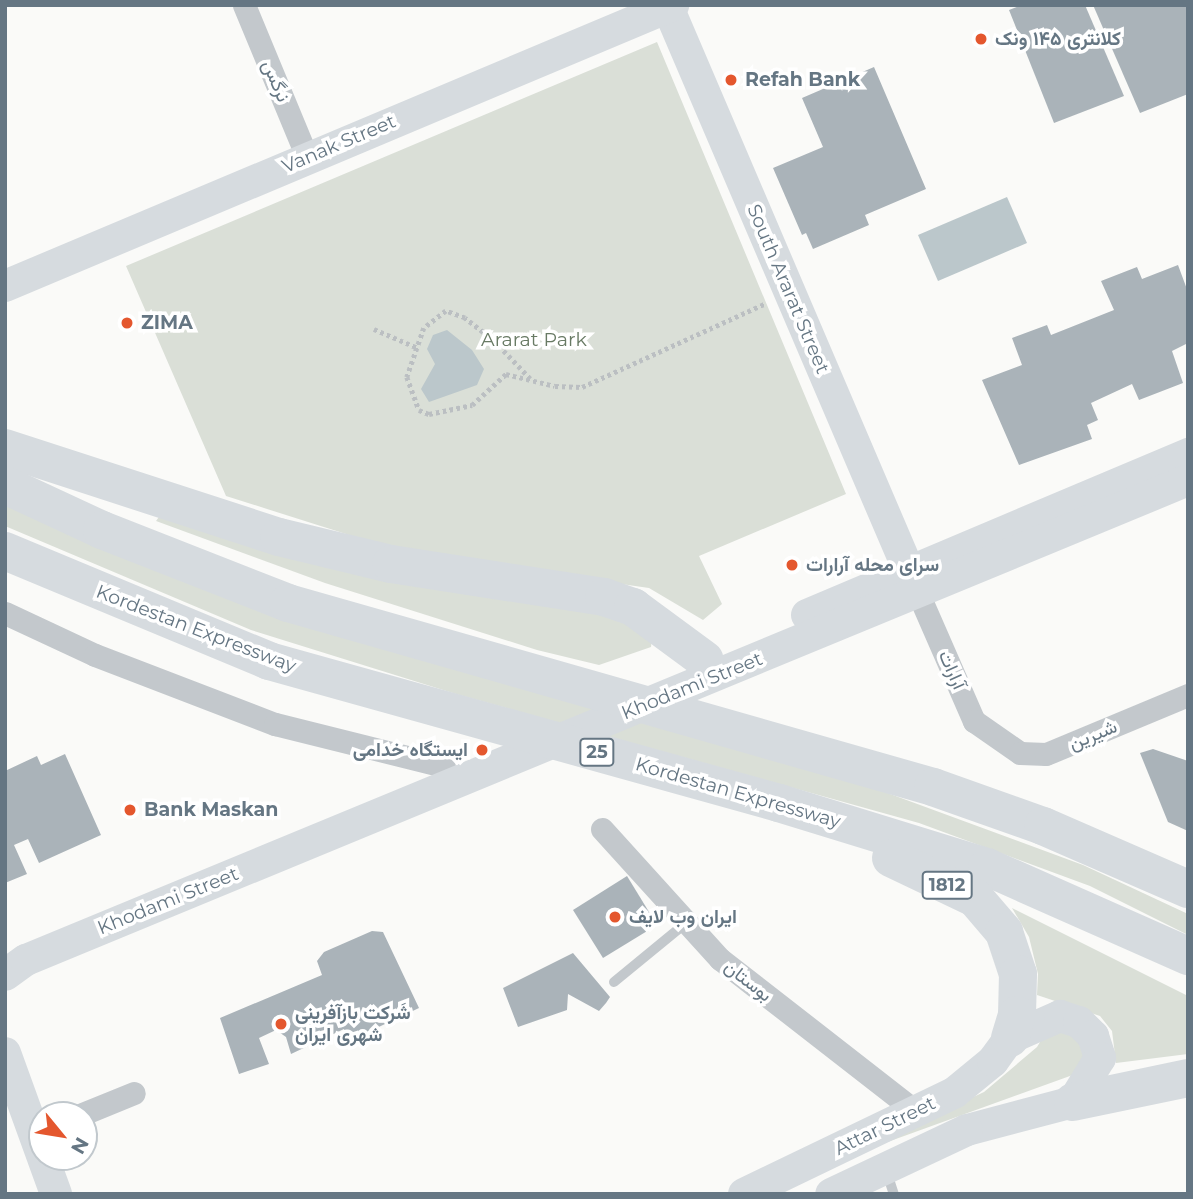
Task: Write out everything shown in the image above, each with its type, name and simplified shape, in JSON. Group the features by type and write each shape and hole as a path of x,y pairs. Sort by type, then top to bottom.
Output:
{"highway":[{"path":"5,448 291,540 391,564 604,597 633,607 711,668"},
{"path":"5,485 102,530 288,603 933,787 1043,826 1179,880"},
{"name":"Kordestan Expressway","path":"5,551 269,661 779,803 987,867 1188,956"},
{"name":"1812","path":"779,803 975,898 992,915 1014,950 1018,974 1017,1015 1010,1038"},
{"path":"1073,1102 1188,1078"}],"main road":[{"name":"Vanak Street","path":"5,286 669,6"},
{"name":"South Ararat Street","path":"669,6 913,582"},
{"name":"Khodami Street","path":"12,962 444,766 711,668 913,582 1188,454"},
{"name":"Khodami Street","path":"913,582 1188,480"},
{"name":"Khodami Street","path":"12,962 508,761 673,683"},
{"path":"1010,1038 1060,1016 1079,1022 1093,1036 1100,1058 1073,1102"},
{"name":"Attar Street","path":"744,1194 915,1111 972,1080 1010,1038"},
{"path":"5,1053 28,1110"},
{"name":"Attar Street","path":"831,1194 889,1181 967,1130 1073,1102"},
{"path":"49,1171 56,1194"}],"street":[{"name":"نرگس","path":"244,5 307,157"},
{"name":"آرارات","path":"913,582 974,721 997,740"},
{"path":"5,613 95,655 275,724 444,766"},
{"name":"شیرین","path":"997,740 1020,753 1046,754 1188,695"},
{"name":"بوستان","path":"602,829 720,960 915,1111"},
{"path":"98,1108 134,1093"}],"lane":[{"path":"614,982 687,922"}],"path":[{"path":"530,379 494,341 454,313 446,312 429,322 407,377 419,410 429,414 472,405 500,375 555,386 582,387 789,292"},
{"path":"373,329 418,348"}],"green space":[{"name":"Ararat Park","path":"657,42 846,494 699,556 722,604 703,620 649,588 406,553 226,496 126,266"},
{"path":"5,505 295,623 882,791 1083,865 1188,914 1188,935 1090,886 919,823 456,694 251,630 5,526"},
{"path":"164,510 653,627 651,647 599,665 537,650 325,583 156,521"},
{"path":"1012,908 1188,996 1188,1054 1116,1063 1112,1031 1100,1016 1037,995 1038,974 1029,937"},
{"path":"1066,1027 1089,1052 1081,1072 882,1144 882,1140 984,1092 1037,1047 1045,1034"}],"shaded area":[{"path":"1007,197 1027,243 938,281 918,235"},
{"path":"447,330 472,350 484,369 477,385 429,402 421,389 435,364 427,349 433,335"}],"building":[{"path":"1022,5 1085,5 1124,96 1054,123 1009,10"},
{"path":"1093,5 1188,5 1188,94 1140,113"},
{"path":"874,67 926,189 865,215 869,225 813,249 806,233 802,235 773,168 823,147 802,98"},
{"path":"1178,265 1188,292 1188,343 1172,351 1183,383 1139,400 1132,384 1091,403 1098,420 1087,425 1092,439 1019,465 982,380 1022,365 1012,338 1047,325 1051,335 1114,310 1101,281 1137,267 1142,279"},
{"path":"1153,749 1188,761 1188,831 1168,822 1140,753"},
{"path":"65,754 101,835 39,863 28,839 14,845 27,874 5,883 5,771 37,756 41,765"},
{"name":"ایران وب لایف","path":"627,876 657,925 603,958 573,910"},
{"path":"372,931 383,932 419,1008 349,1041 344,1029 291,1054 286,1037 276,1030 259,1038 269,1064 239,1074 220,1018 322,975 317,961 324,952"},
{"path":"573,953 610,997 606,1003 599,1011 568,994 567,1010 518,1027 503,988"}],"place":[{"name":"کلانتری ۱۴۵ ونک","path":"981,39"},
{"name":"Refah Bank","path":"731,80"},
{"name":"ZIMA","path":"127,323"},
{"name":"سرای محله آرارات","path":"792,565"},
{"name":"ایستگاه خدامی","path":"482,750"},
{"name":"Bank Maskan","path":"130,810"},
{"name":"ایران وب لایف","path":"615,917"},
{"name":"شَرکت بازآفرینی شهری ایران","path":"281,1024"}]}
